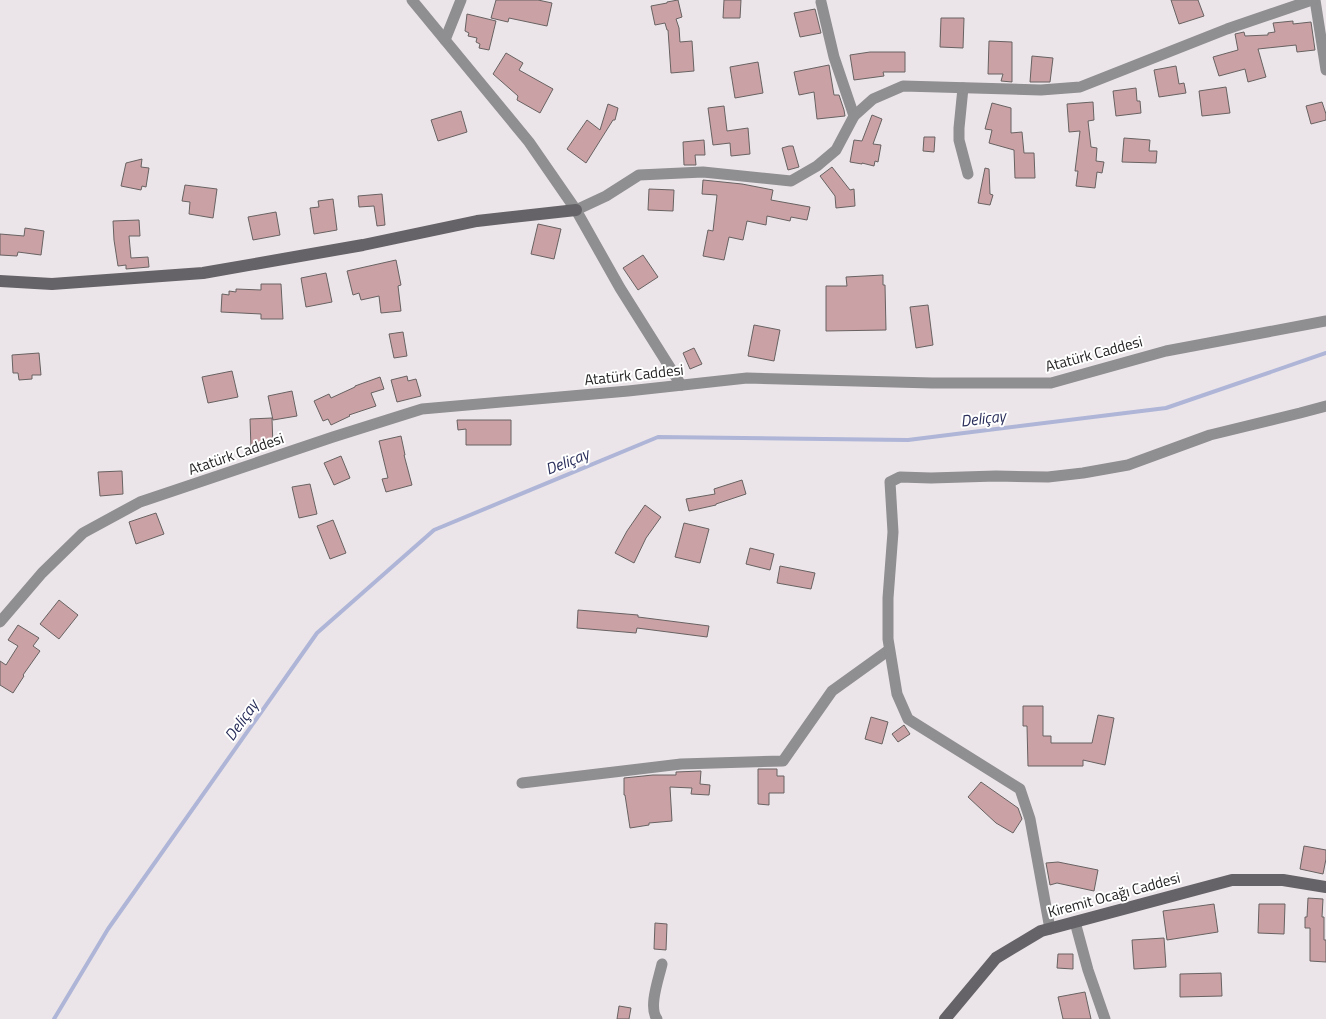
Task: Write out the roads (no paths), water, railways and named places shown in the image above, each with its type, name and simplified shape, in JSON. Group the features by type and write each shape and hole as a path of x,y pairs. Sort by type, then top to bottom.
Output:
{"street":[{"path":"412,0 529,142 576,210 620,288 681,385"},
{"path":"445,40 461,0"},
{"path":"0,281 52,284 203,273 363,245 477,221 576,210 606,196 639,175 703,172 791,181 817,166 836,150 854,116 873,99 903,86 1041,90 1080,87 1228,29 1313,0 1326,70"},
{"path":"821,2 834,57 854,116"},
{"path":"963,88 959,128 968,174"},
{"name":"Atatürk Caddesi","path":"0,622 42,573 83,533 140,502 422,409 747,378 932,383 1051,383 1166,351 1326,321"},
{"path":"1050,929 1030,819 1020,789 908,719 897,694 888,639 888,598 893,532 890,482 900,477 1048,477 1128,465 1210,435 1326,406"},
{"path":"522,782 681,764 783,761 832,691 889,650"},
{"name":"Kiremit Ocağı Caddesi","path":"945,1019 996,958 1041,931 1232,880 1283,880 1326,887"},
{"path":"1074,922 1105,1019"},
{"path":"657,1019 654,1015 653,1006 662,964"}],"waterway":[{"name":"Deliçay","path":"54,1019 108,929 317,633 434,530 658,437 908,440 1166,408 1326,353"}]}
